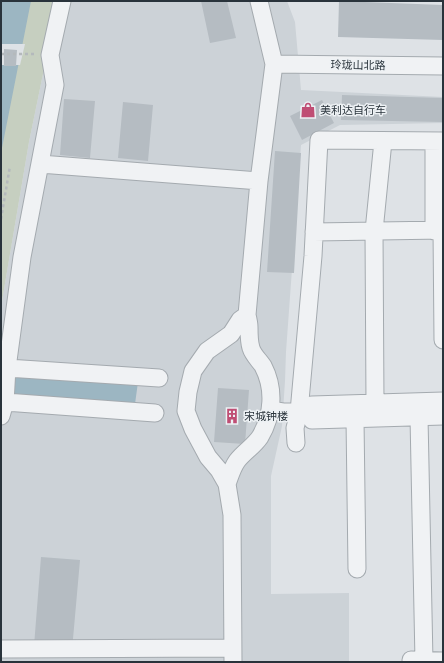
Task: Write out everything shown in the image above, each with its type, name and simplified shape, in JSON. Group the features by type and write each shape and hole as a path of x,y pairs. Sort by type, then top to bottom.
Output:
{"street":[{"path":"62,1 50,55 55,85 22,257 3,409 155,414"},
{"path":"227,484 237,461 261,436 268,420 272,397 263,367 251,348 249,335 250,325 247,315 259,181 274,64 259,1"},
{"name":"玲珑山北路","path":"274,64 443,66"},
{"path":"304,412 319,140 438,141 443,340"},
{"path":"375,403 374,231 383,141"},
{"path":"40,164 259,181"},
{"path":"314,232 440,231"},
{"path":"1,649 232,655 232,515 227,484 219,470 208,457 193,429 186,411 188,392 193,371 207,351 231,334 240,320 247,315"},
{"path":"7,368 159,378"},
{"path":"296,443 295,428 304,412 312,405 443,401"},
{"path":"270,410 283,412 304,412 312,420 443,416"},
{"path":"419,417 418,661 443,661"},
{"path":"355,418 357,569"}],"path":[{"path":"1,54 29,54"},
{"path":"1,219 10,166"}],"shaded area":[{"path":"58,1 287,1 295,22 301,90 443,97 443,123 340,125 301,145 282,426 271,476 271,594 349,593 349,662 1,662 1,307 29,142"}],"green space":[{"path":"1,1 58,1 29,142 1,307"}],"water":[{"path":"1,1 31,1 1,153"},
{"path":"14,373 138,382 135,404 11,395"}],"pier":[{"path":"1,44 25,44 20,65 1,65"}],"building":[{"path":"201,1 227,1 236,38 210,43"},
{"path":"339,1 443,5 443,40 338,37"},
{"path":"4,49 17,50 16,66 4,66"},
{"path":"342,95 443,98 443,122 341,120"},
{"path":"64,99 95,101 90,158 60,155"},
{"path":"322,100 334,123 302,140 290,116"},
{"path":"123,102 153,105 148,161 118,158"},
{"path":"275,151 301,153 294,273 267,272"},
{"name":"宋城钟楼","path":"218,388 249,390 245,444 214,442"},
{"path":"41,557 80,560 72,650 34,646"}],"place":[{"name":"美利达自行车","path":"308,110"},
{"name":"宋城钟楼","path":"232,416"}]}
